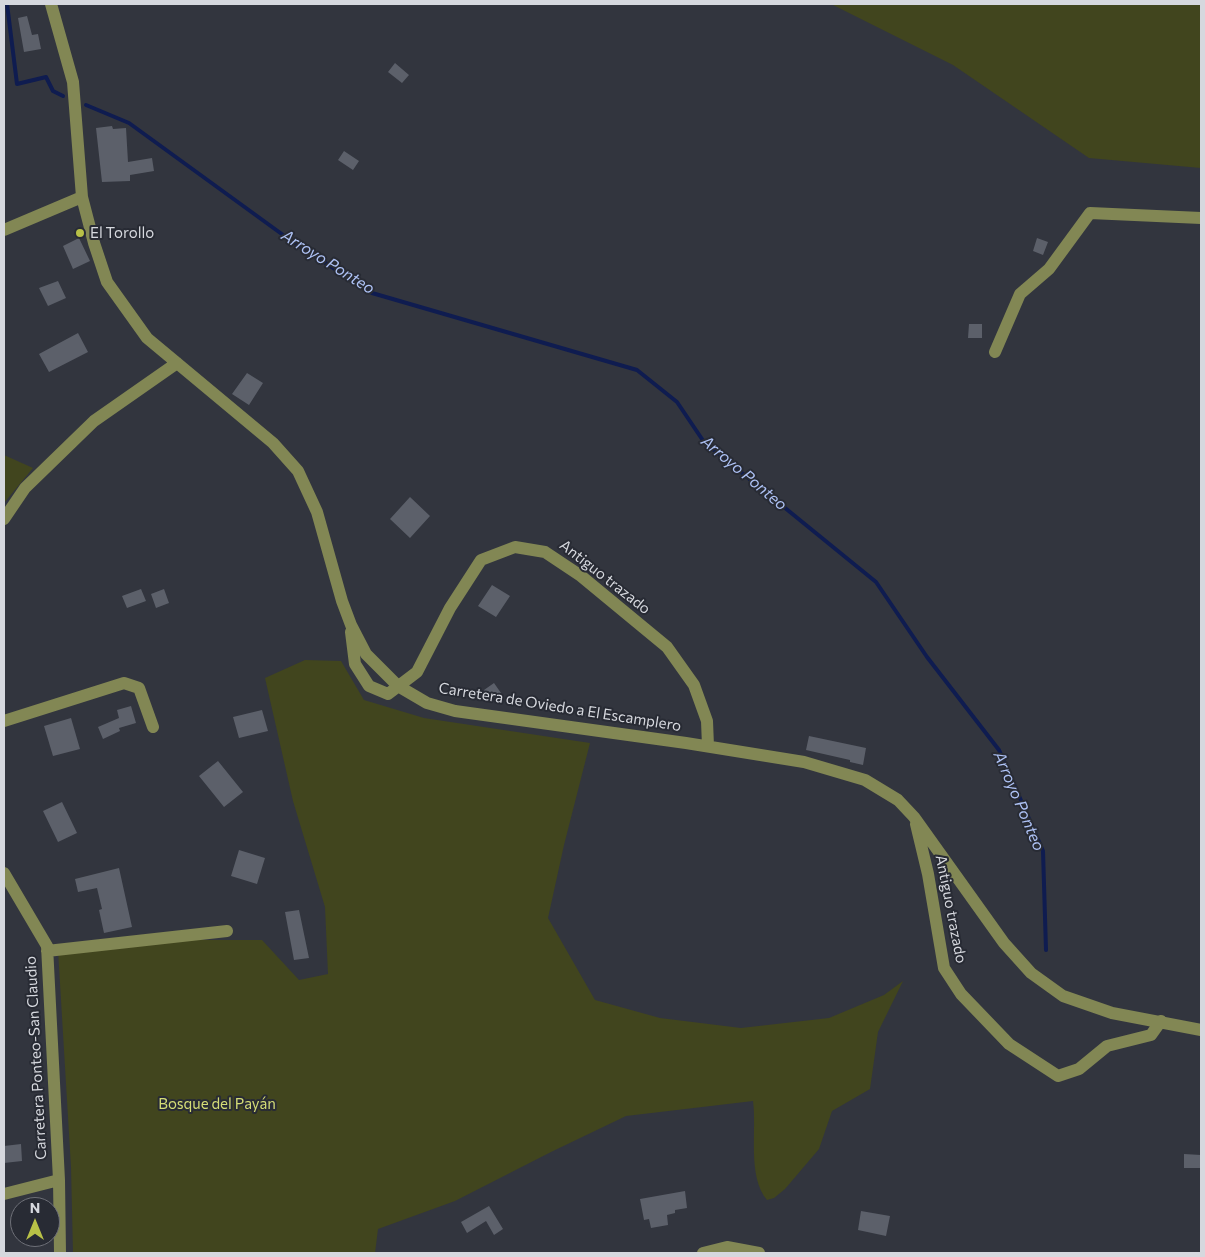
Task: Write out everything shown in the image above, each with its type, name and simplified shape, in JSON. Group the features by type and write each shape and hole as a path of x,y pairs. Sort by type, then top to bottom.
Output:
{"street":[{"name":"Carretera de Oviedo a El Escamplero","path":"51,4 73,82 82,197 107,282 148,338 273,443 298,471 317,512 350,625 366,654 398,686 427,703 455,711 708,746 804,762 864,780 898,800 914,817 1004,943 1031,973 1063,996 1112,1013 1201,1030"},
{"path":"4,230 82,197"},
{"path":"996,352 1020,294 1049,269 1090,213 1201,218"},
{"path":"4,519 25,488 94,421 177,363"},
{"name":"Antiguo trazado","path":"350,625 355,664 369,686 388,694 417,672 450,608 481,560 515,547 546,552 581,576 667,647 694,684 707,721 708,746"},
{"path":"4,721 124,683 139,688 153,727"},
{"name":"Antiguo trazado","path":"914,817 928,874 944,968 961,994 1009,1044 1058,1076 1079,1069 1107,1046 1151,1035 1161,1021"},
{"name":"Carretera Ponteo-San Claudio","path":"4,874 47,946 59,1180 60,1253"},
{"path":"47,951 227,931"},
{"path":"4,1194 59,1180"},
{"path":"703,1253 727,1247 759,1253"}],"green space":[{"path":"831,4 1201,4 1201,168 1089,158 953,65"},
{"path":"4,455 33,468 4,503"},
{"name":"Bosque del Payán","path":"305,660 341,661 364,700 424,718 590,743 548,918 595,1000 660,1018 741,1028 829,1018 884,995 903,981 878,1032 870,1089 832,1111 819,1149 785,1189 774,1198 767,1200 761,1190 755,1166 753,1101 626,1116 455,1201 378,1229 375,1253 73,1253 71,1167 58,950 133,940 262,940 299,980 328,974 325,907 293,801 265,678"}],"building":[{"path":"27,16 32,35 38,34 41,49 24,52 18,18"},
{"path":"395,63 409,75 402,83 388,72"},
{"path":"112,126 113,129 126,128 128,162 152,158 154,171 130,175 130,181 102,182 96,128"},
{"path":"344,151 359,161 353,170 338,160"},
{"path":"79,238 90,261 73,269 63,246"},
{"path":"1037,238 1048,242 1043,255 1033,251"},
{"path":"58,281 66,298 48,306 39,288"},
{"path":"969,324 982,324 982,338 968,338"},
{"path":"78,333 88,352 49,372 39,354"},
{"path":"247,373 263,383 249,405 232,394"},
{"path":"410,497 430,516 410,538 390,519"},
{"path":"492,585 510,596 496,617 478,606"},
{"path":"141,589 146,601 127,608 122,596"},
{"path":"164,589 169,603 156,608 151,594"},
{"path":"494,683 501,693 491,700 484,690"},
{"path":"131,706 136,723 119,728 120,731 103,739 98,727 119,718 117,710"},
{"path":"262,710 268,731 239,738 233,717"},
{"path":"71,718 80,749 53,756 44,726"},
{"path":"809,736 866,748 863,765 850,762 850,760 806,750"},
{"path":"218,761 243,792 224,807 199,776"},
{"path":"62,802 77,833 58,842 43,811"},
{"path":"239,850 265,858 257,884 231,876"},
{"path":"119,868 132,927 104,933 99,910 102,909 97,888 78,892 75,879"},
{"path":"299,910 309,958 294,960 285,912"},
{"path":"21,1144 22,1161 4,1163 4,1146"},
{"path":"1184,1154 1201,1155 1201,1168 1184,1168"},
{"path":"685,1191 687,1208 675,1210 675,1213 667,1215 668,1225 651,1228 649,1219 644,1220 640,1199"},
{"path":"489,1206 503,1229 494,1235 486,1221 467,1233 461,1222"},
{"path":"861,1211 890,1216 886,1236 858,1230"}],"waterway":[{"name":"Arroyo Ponteo","path":"7,4 17,84 46,77 53,91 63,96"},
{"name":"Arroyo Ponteo","path":"86,105 129,123 290,240 372,293 637,370 677,402 704,442 876,582 927,657 999,750 1043,851 1046,950"}],"place":[{"name":"El Torollo","path":"80,233"}]}
